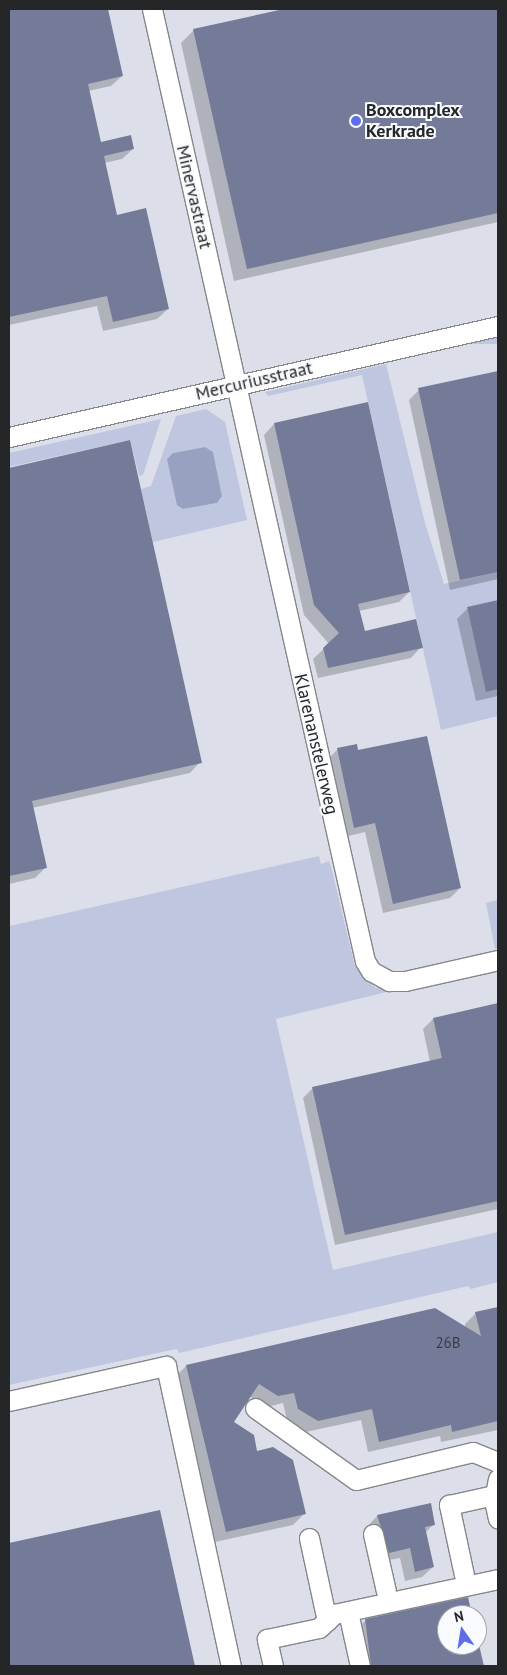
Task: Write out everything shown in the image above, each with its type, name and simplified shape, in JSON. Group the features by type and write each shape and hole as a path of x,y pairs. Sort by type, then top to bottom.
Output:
{"street":[{"name":"Minervastraat","path":"152,9 236,386"},
{"name":"Mercuriusstraat","path":"9,437 498,326"},
{"name":"Klarenanstelerweg","path":"236,386 365,961 371,971 389,981 405,981 498,960"},
{"path":"9,1401 166,1366 231,1666"},
{"path":"255,1408 356,1480 473,1452 498,1462"},
{"path":"464,1575 449,1505 496,1487 498,1519"},
{"path":"373,1534 386,1592"},
{"path":"273,1666 267,1639 319,1628 325,1613 309,1538"},
{"path":"325,1613 386,1592 498,1568"},
{"path":"325,1613 348,1612 498,1579"},
{"path":"348,1612 356,1665"}],"shaded area":[{"path":"9,9 498,9 498,1666 9,1666 9,1385 178,1349 178,1353 333,1271 276,1019 390,991 368,981 355,966 331,866 321,865 319,857 9,926"},
{"path":"398,338 498,338 498,344 398,344"},
{"path":"386,364 425,523 444,584 498,572 498,600 467,608 486,691 498,689 498,716 441,730 362,375 268,396 265,392"},
{"path":"206,409 225,422 247,520 153,542 141,489 151,486 176,416","holes":["204,447 213,452 222,496 217,503 183,509 173,453"]},
{"path":"161,419 143,475 139,476 130,440 9,467 9,453"},
{"path":"205,447 213,452 222,496 217,503 183,509 177,505 167,459 173,453"},
{"path":"319,856 321,864 329,861 331,866 355,966 375,987 391,991 276,1019 333,1270 498,1232 498,1282 471,1289 468,1286 179,1353 177,1349 9,1385 9,926"},
{"path":"498,900 498,948 495,949 486,903"}],"building":[{"path":"9,9 108,9 123,76 88,84 101,142 131,135 134,149 104,156 117,215 146,208 169,309 113,322 107,296 9,317"},
{"name":"Boxcomplex Kerkrade","path":"284,9 498,9 498,213 247,269 193,29"},
{"path":"498,371 498,572 460,580 418,388"},
{"path":"368,402 410,592 358,604 365,631 416,619 423,648 328,668 323,648 339,633 314,605 274,423"},
{"path":"130,440 202,763 32,801 47,868 9,876 9,468"},
{"path":"498,600 498,689 486,692 467,607"},
{"path":"427,736 461,888 393,904 375,823 354,828 337,748 357,744 358,750"},
{"path":"498,1003 498,1201 345,1235 312,1087 442,1058 433,1018"},
{"path":"498,1307 498,1421 452,1432 451,1425 379,1442 372,1409 318,1421 298,1409 294,1393 278,1396 259,1384 234,1422 254,1435 257,1451 273,1447 293,1460 306,1514 226,1532 186,1365 435,1308 481,1336 475,1312"},
{"path":"431,1503 435,1525 425,1527 434,1567 415,1572 410,1548 389,1553 377,1515"},
{"path":"160,1510 195,1666 9,1666 9,1543"},
{"path":"468,1597 470,1605 437,1605 437,1655 481,1655 484,1666 371,1666 365,1619"}],"place":[{"name":"Boxcomplex Kerkrade","path":"356,121"}]}
